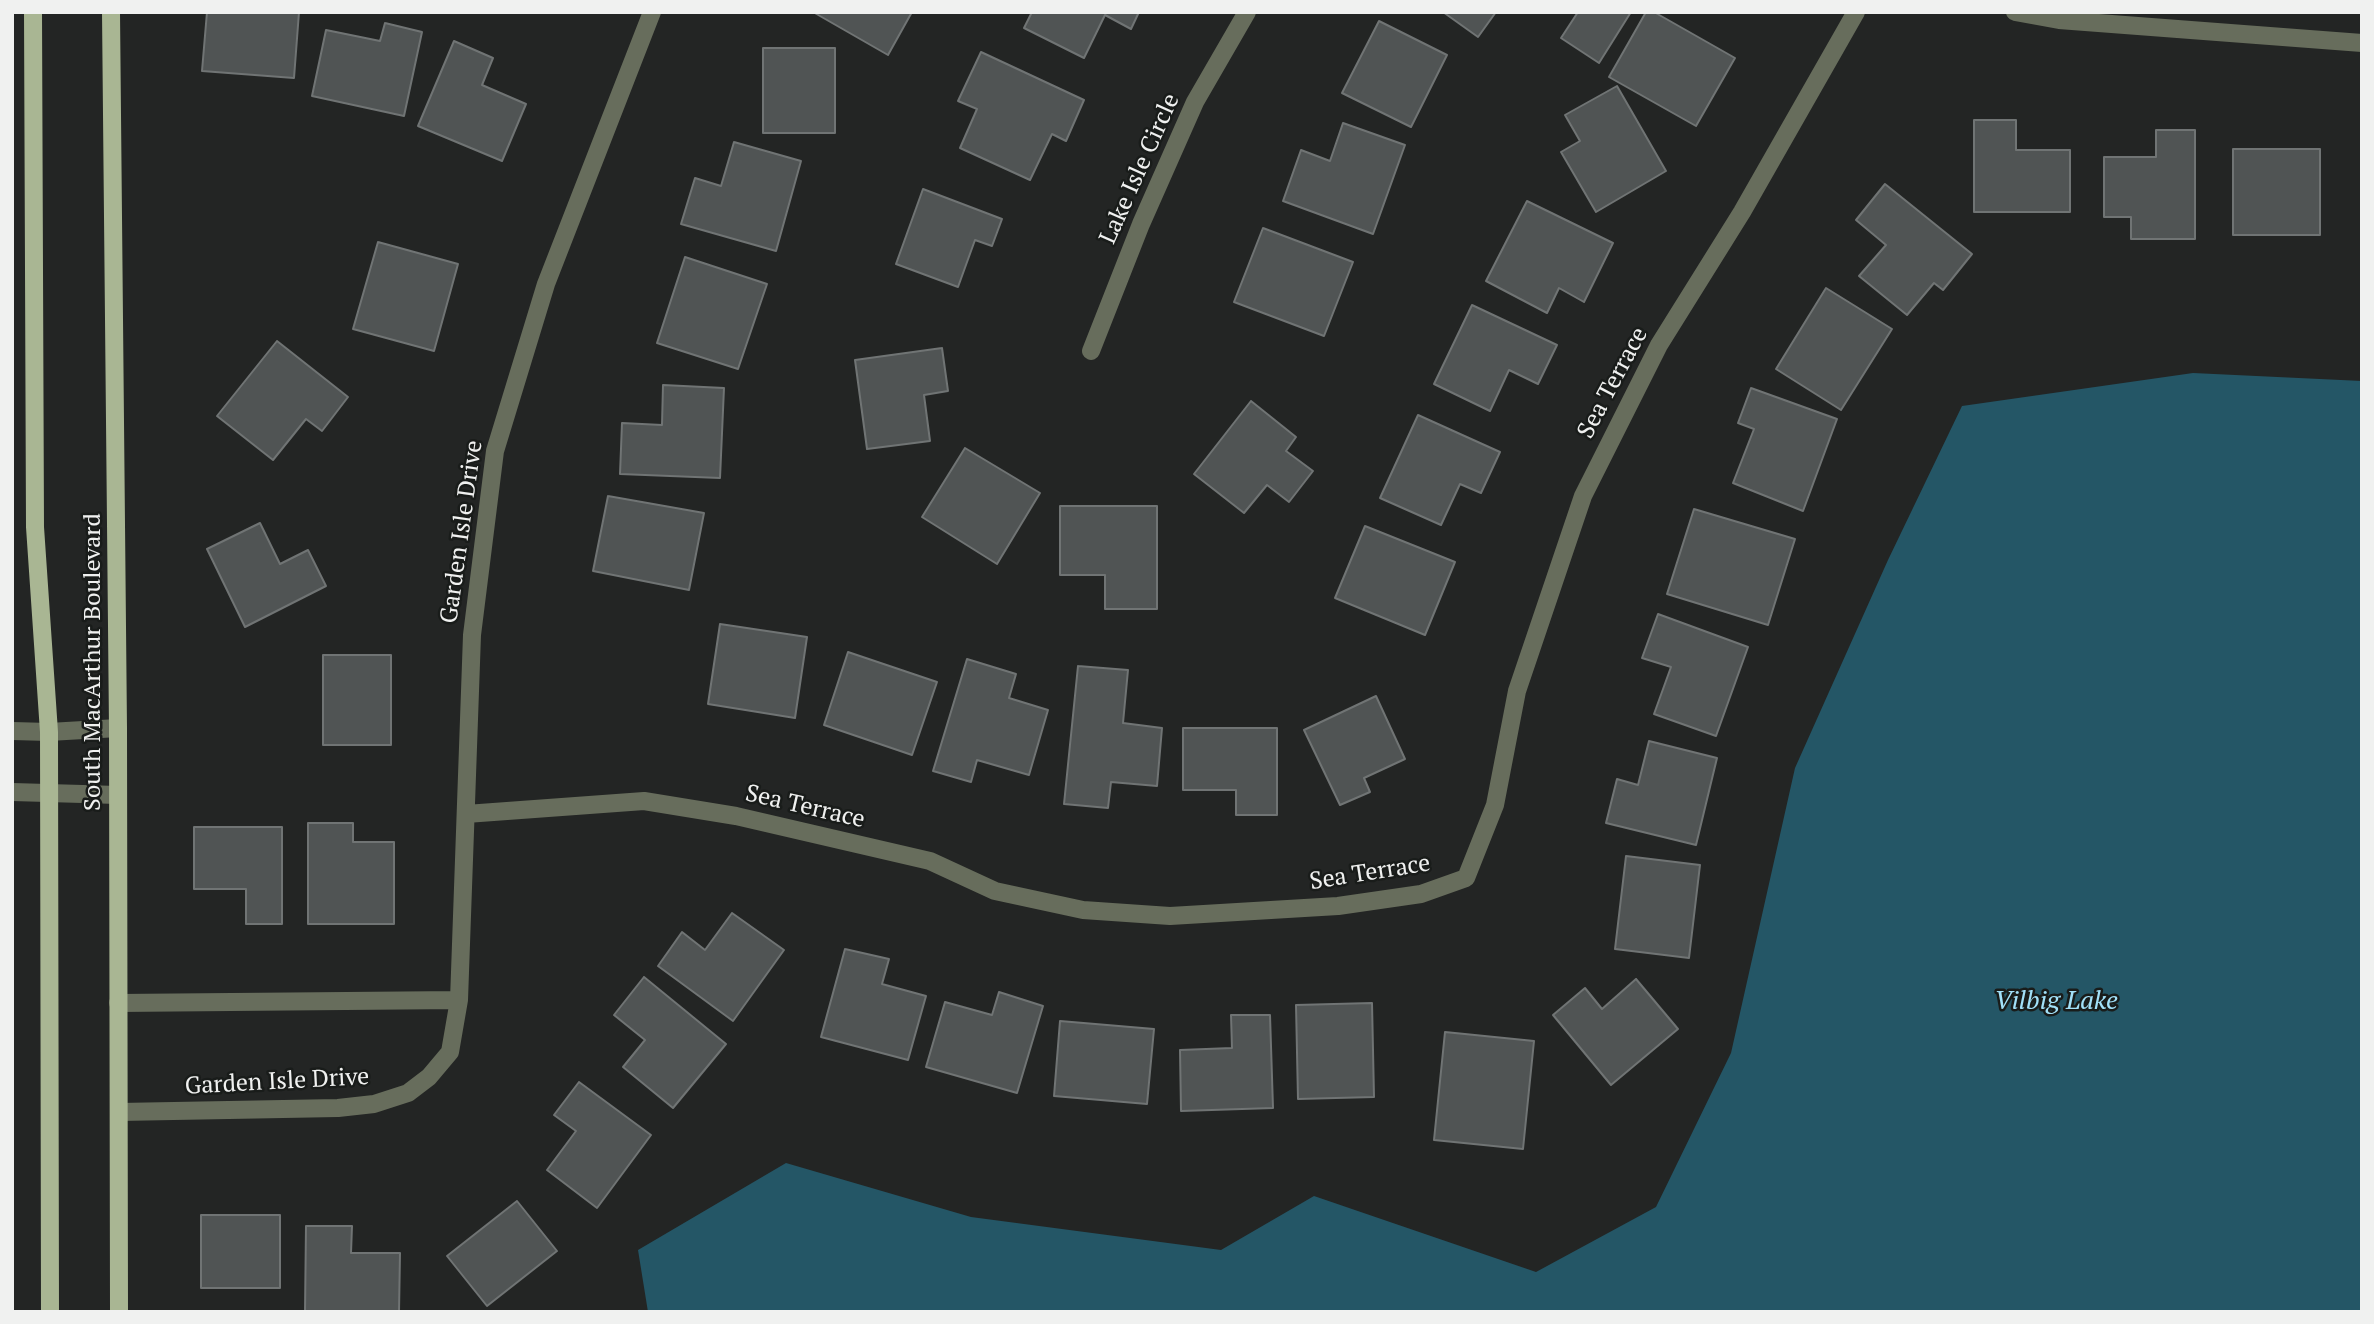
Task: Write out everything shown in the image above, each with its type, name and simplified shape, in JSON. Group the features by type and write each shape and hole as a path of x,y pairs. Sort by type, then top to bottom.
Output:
{"main road":[{"name":"South MacArthur Boulevard","path":"33,12 35,527 49,732 50,1312"},
{"name":"South MacArthur Boulevard","path":"111,12 120,1312"}],"street":[{"name":"Garden Isle Drive","path":"120,1112 338,1108 374,1104 408,1093 429,1077 450,1052 459,1000 472,635 495,451 547,284 652,12"},
{"name":"Lake Isle Circle","path":"1091,351 1141,224 1195,102 1247,12"},
{"name":"Sea Terrace","path":"466,814 644,800 736,816 930,861 995,891 1083,910 1170,916 1338,906 1421,894 1466,878 1495,805 1517,691 1583,496 1659,345 1742,212 1856,12"},
{"path":"2015,12 2059,20 2362,43"},
{"path":"12,730 49,732 118,728"},
{"path":"12,792 118,795"},
{"path":"118,1003 459,1000"}],"water":[{"name":"Vilbig Lake","path":"2193,373 2362,381 2362,1312 648,1312 638,1250 786,1163 971,1217 1221,1250 1314,1196 1536,1272 1656,1207 1731,1053 1795,768 1888,560 1962,406"}],"building":[{"path":"207,12 299,12 294,78 202,71"},
{"path":"813,12 912,12 888,55"},
{"path":"1032,12 1139,12 1131,29 1105,15 1084,58 1024,28"},
{"path":"1443,12 1496,12 1478,37"},
{"path":"1578,12 1631,12 1599,63 1561,38"},
{"path":"1646,12 1654,12 1735,58 1696,126 1609,77"},
{"path":"1379,21 1447,55 1411,127 1342,93"},
{"path":"385,23 422,32 404,116 312,96 326,30 380,41"},
{"path":"454,41 493,58 482,85 526,104 502,161 418,126"},
{"path":"763,48 835,48 835,133 763,133"},
{"path":"981,52 1084,100 1066,141 1052,134 1030,180 960,148 977,109 958,101"},
{"path":"1617,86 1666,171 1596,212 1561,152 1580,141 1565,115"},
{"path":"1974,120 2016,120 2016,150 2070,150 2070,212 1974,212"},
{"path":"1343,123 1405,145 1373,234 1283,201 1301,150 1330,161"},
{"path":"2156,130 2195,130 2195,239 2131,239 2131,217 2104,217 2104,157 2156,157"},
{"path":"734,142 801,161 776,251 681,224 695,178 721,186"},
{"path":"2233,149 2320,149 2320,235 2233,235"},
{"path":"1885,184 1972,254 1943,290 1934,283 1907,315 1859,276 1886,245 1856,220"},
{"path":"923,189 1002,219 992,246 975,240 958,287 896,264"},
{"path":"1527,201 1613,243 1584,302 1559,288 1547,313 1486,281"},
{"path":"1263,228 1353,262 1324,336 1234,302"},
{"path":"378,242 458,264 434,351 353,329"},
{"path":"685,257 767,284 738,369 657,343"},
{"path":"1826,288 1892,329 1841,410 1776,369"},
{"path":"1472,305 1557,345 1538,384 1509,370 1490,411 1434,384"},
{"path":"277,341 348,397 322,431 306,419 273,460 217,416"},
{"path":"942,348 948,391 924,395 930,441 867,449 855,360"},
{"path":"663,385 724,388 720,478 620,474 622,423 662,425"},
{"path":"1751,388 1837,419 1803,511 1733,483 1754,429 1738,423"},
{"path":"1251,401 1296,437 1286,451 1313,471 1289,502 1267,485 1244,513 1194,474"},
{"path":"1418,415 1500,452 1481,493 1460,484 1441,525 1380,498"},
{"path":"965,448 1040,493 997,564 922,517"},
{"path":"608,496 704,513 689,590 593,571"},
{"path":"1060,506 1157,506 1157,609 1105,609 1105,575 1060,575"},
{"path":"1694,509 1795,539 1768,625 1667,594"},
{"path":"260,523 280,564 308,550 326,586 245,627 207,549"},
{"path":"1365,526 1455,562 1425,635 1335,598"},
{"path":"1658,614 1748,647 1716,736 1654,714 1671,667 1642,658"},
{"path":"720,624 807,637 795,718 708,704"},
{"path":"848,652 937,682 912,755 824,725"},
{"path":"323,655 391,655 391,745 323,745"},
{"path":"967,659 1016,674 1009,698 1048,710 1029,775 977,760 971,782 933,771"},
{"path":"1078,666 1128,670 1123,723 1162,728 1157,786 1111,782 1108,808 1064,804"},
{"path":"1376,696 1405,759 1364,778 1370,792 1340,805 1304,730"},
{"path":"1183,728 1277,728 1277,815 1236,815 1236,790 1183,790"},
{"path":"1649,741 1717,758 1696,845 1606,823 1617,779 1638,785"},
{"path":"308,823 353,823 353,842 394,842 394,924 308,924"},
{"path":"194,827 282,827 282,924 246,924 246,889 194,889"},
{"path":"1626,856 1700,865 1689,958 1615,949"},
{"path":"732,913 784,950 733,1021 658,966 682,932 705,950"},
{"path":"845,949 889,959 882,984 926,996 908,1060 821,1037"},
{"path":"644,977 726,1044 673,1108 623,1067 645,1040 614,1015"},
{"path":"1636,979 1678,1029 1611,1085 1553,1015 1585,988 1602,1009"},
{"path":"999,992 1043,1006 1017,1093 926,1067 945,1002 992,1015"},
{"path":"1372,1003 1374,1097 1298,1099 1296,1005"},
{"path":"1231,1015 1270,1015 1273,1108 1181,1111 1180,1050 1232,1048"},
{"path":"1060,1021 1154,1029 1147,1104 1054,1096"},
{"path":"1445,1032 1534,1041 1523,1149 1434,1140"},
{"path":"579,1082 651,1135 597,1208 547,1170 576,1131 554,1115"},
{"path":"517,1201 557,1251 487,1306 447,1256"},
{"path":"201,1215 280,1215 280,1288 201,1288"},
{"path":"306,1226 352,1226 351,1253 400,1253 399,1312 305,1312"}]}
